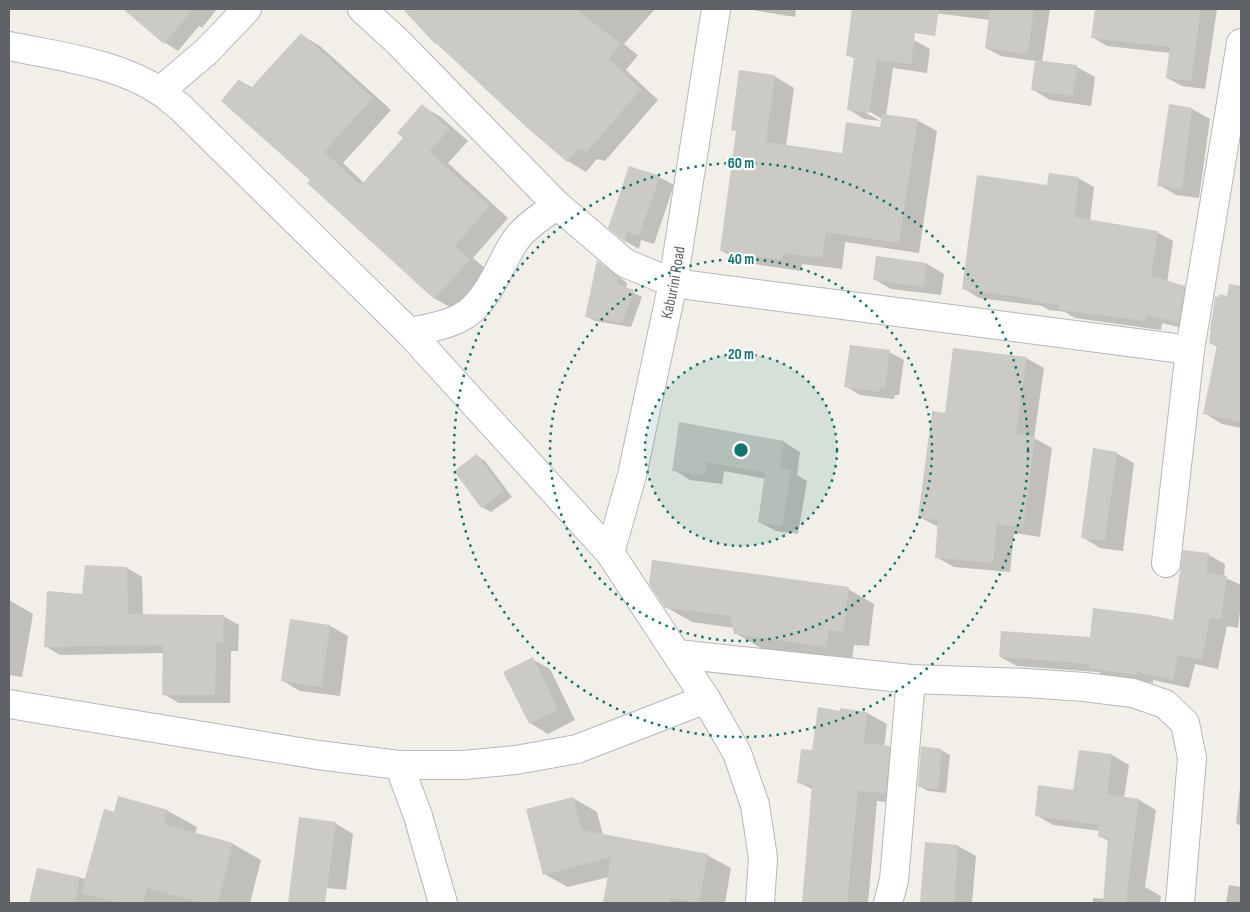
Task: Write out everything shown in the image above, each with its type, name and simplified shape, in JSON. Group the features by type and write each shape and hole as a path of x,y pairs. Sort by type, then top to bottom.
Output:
{"street":[{"path":"160,91 207,51 247,9"},
{"path":"362,9 397,41 557,205 625,263 673,283 1190,350"},
{"name":"Kaburini Road","path":"610,553 637,457 673,283 716,9"},
{"path":"1166,563 1190,350 1241,43"},
{"path":"9,46 81,60 129,76 160,91 179,106 409,332 610,553 706,699 737,754 754,805 763,858 760,903"},
{"path":"409,332 439,326 462,317 478,306 488,293 510,248 519,235 557,205"},
{"path":"677,654 911,679 1084,687 1133,693 1165,704 1185,723 1192,758 1180,903"},
{"path":"888,903 894,880 911,679"},
{"path":"9,704 318,755 399,765 481,763 516,760 577,749 706,699"},
{"path":"399,765 418,816 443,903"}],"building":[{"path":"123,9 193,9 164,44"},
{"path":"403,9 576,9 621,44 609,59 641,89 587,152 578,149 567,162 435,44"},
{"path":"852,9 939,9 935,36 915,33 911,64 877,60 869,113 847,110 854,57 846,56"},
{"path":"990,9 1034,9 1028,54 985,48"},
{"path":"1095,9 1201,9 1191,81 1166,78 1170,47 1091,38"},
{"path":"301,33 373,98 324,152 361,185 403,138 397,133 422,104 449,129 429,152 490,206 455,246 470,260 434,299 307,183 310,180 221,101 239,79 250,89"},
{"path":"1035,60 1077,65 1073,96 1031,90"},
{"path":"739,70 775,75 766,142 842,153 846,122 880,127 882,114 918,119 899,243 826,232 822,258 783,253 782,260 720,251 736,131 731,130"},
{"path":"1169,104 1192,108 1182,189 1157,186"},
{"path":"629,166 660,176 639,236 627,232 625,242 608,228"},
{"path":"1049,173 1079,177 1074,217 1158,231 1151,276 1185,286 1179,323 1146,315 1145,321 1058,310 1059,305 1032,301 1032,299 962,289 977,175 1047,185"},
{"path":"876,256 927,263 924,287 873,280"},
{"path":"597,260 618,277 617,284 634,290 622,323 585,317"},
{"path":"1229,284 1241,286 1241,422 1203,414 1217,345 1209,343 1215,296 1219,297 1219,294 1227,296"},
{"path":"850,345 890,350 885,388 880,387 879,392 844,387"},
{"path":"953,348 1027,357 1016,434 1035,437 1023,528 997,524 993,563 935,558 938,520 918,518 932,411 945,413"},
{"path":"679,422 784,441 780,468 791,470 782,526 758,522 765,473 707,462 705,475 672,471"},
{"path":"1093,448 1117,452 1105,541 1081,538"},
{"path":"477,454 504,491 481,508 454,471"},
{"path":"1183,550 1209,553 1206,573 1227,576 1221,619 1210,617 1202,660 1178,655 1173,680 1137,672 1137,675 1089,668 1090,664 999,657 1001,631 1090,637 1093,608 1150,615 1173,620"},
{"path":"652,560 849,587 843,632 828,630 827,647 734,634 730,616 665,608 649,584"},
{"path":"85,565 127,567 128,614 224,615 223,643 216,643 215,695 162,695 163,645 44,647 47,591 82,594"},
{"path":"290,619 330,625 322,687 281,681"},
{"path":"533,657 558,710 529,724 503,672"},
{"path":"818,707 840,711 840,708 867,712 864,743 890,746 886,794 858,790 847,903 802,903 812,785 797,783 801,749 812,750"},
{"path":"921,746 942,749 938,789 918,787"},
{"path":"1079,750 1112,754 1107,794 1139,799 1126,903 1103,903 1108,838 1098,837 1099,825 1035,816 1038,785 1073,790"},
{"path":"118,796 168,810 164,824 233,843 218,903 202,903 147,888 143,903 121,903 81,893 104,809 114,812"},
{"path":"573,797 582,830 708,854 699,903 670,898 669,903 603,903 611,857 543,875 526,809"},
{"path":"299,817 336,822 325,903 288,903"},
{"path":"925,842 958,845 954,903 920,903"},
{"path":"37,868 80,877 75,903 29,903"}]}
